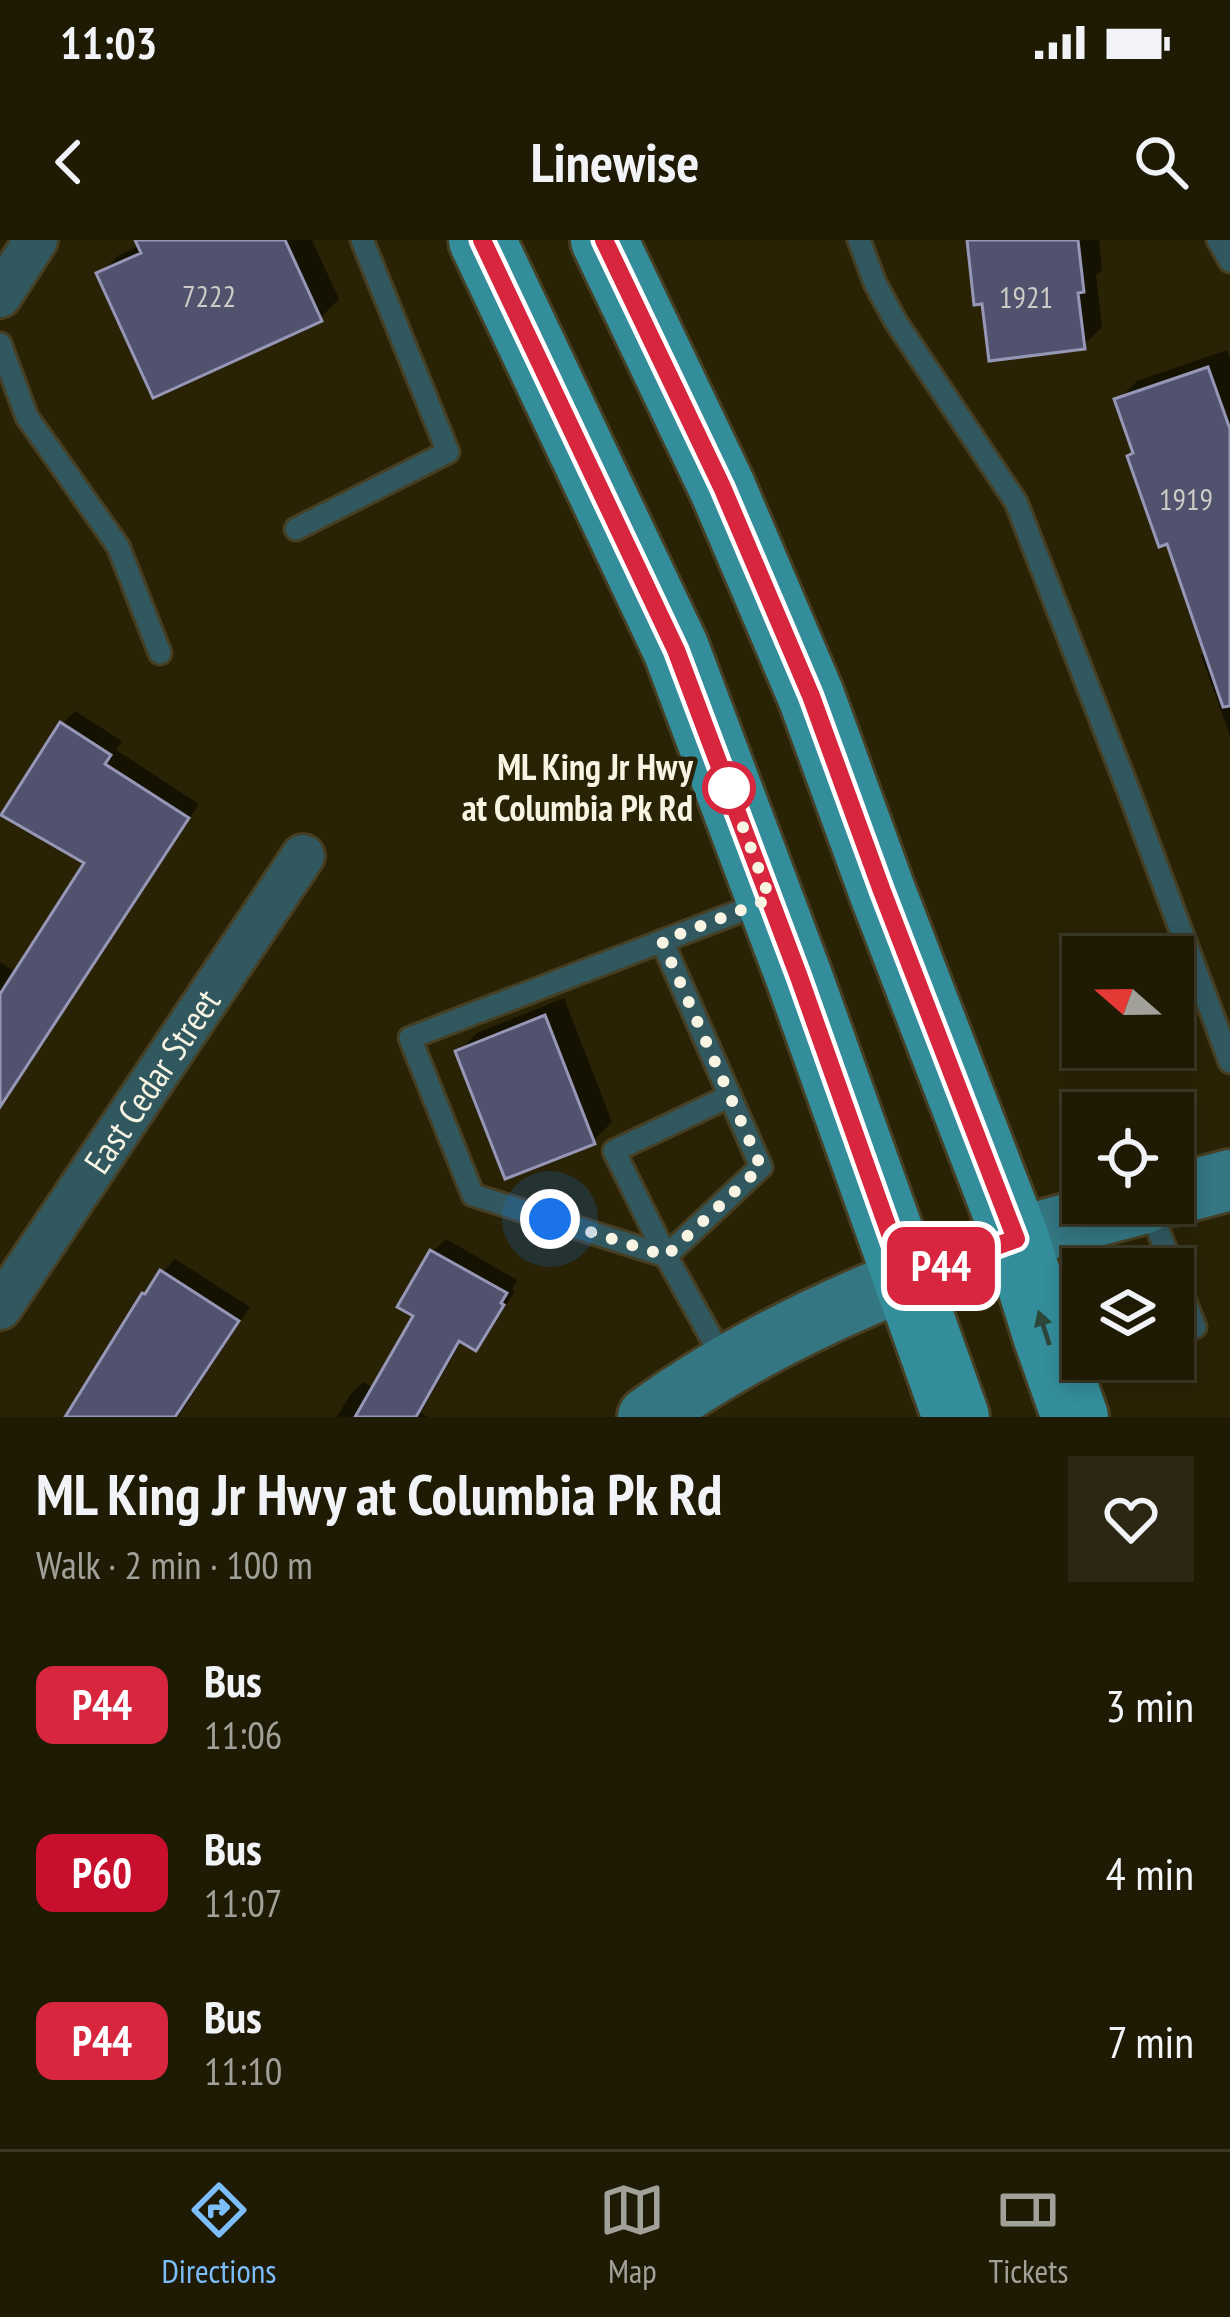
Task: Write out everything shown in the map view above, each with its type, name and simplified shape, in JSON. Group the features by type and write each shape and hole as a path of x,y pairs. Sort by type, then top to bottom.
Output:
{"main road":[{"path":"482,240 676,650 956,1417"},
{"path":"604,240 722,487 803,676 1016,1239 1075,1417"}],"street":[{"path":"0,296 36,240"},
{"name":"East Cedar Street","path":"0,1308 303,856"},
{"path":"1194,1190 1230,1180"},
{"path":"648,1417 726,1365 906,1279 1070,1224"}],"lane":[{"path":"296,529 448,452 362,240"},
{"path":"859,240 874,283 896,322 1016,502 1230,1062"},
{"path":"1218,240 1230,261"},
{"path":"0,344 27,417 118,546 160,653"},
{"path":"666,1256 472,1195 410,1038 770,899"},
{"path":"662,941 761,1167 666,1256"},
{"path":"726,1365 614,1150 730,1096"}],"building":[{"path":"135,240 285,240 322,321 153,398 96,273 141,253"},
{"path":"967,240 1078,240 1085,349 989,361 982,304 974,305"},
{"path":"1208,367 1230,429 1230,706 1223,707 1167,544 1159,547 1127,456 1133,453 1114,399"},
{"path":"60,722 111,755 105,764 189,818 0,1107 0,994 84,863 1,815"},
{"path":"545,1015 595,1144 505,1179 455,1051"},
{"path":"430,1250 507,1293 504,1305 476,1351 459,1341 416,1417 355,1417 413,1316 397,1307"},
{"path":"160,1270 239,1321 175,1417 65,1417 142,1293"}],"bus line":[{"name":"P44","path":"482,240 676,650 906,1279 1016,1239 811,696 722,487 604,240"}],"place":[{"name":"ML King Jr Hwy at Columbia Pk Rd","path":"729,788"}],"route":[{"path":"550,1219 666,1256 761,1167 662,941 770,899 726,782 729,788"}]}
